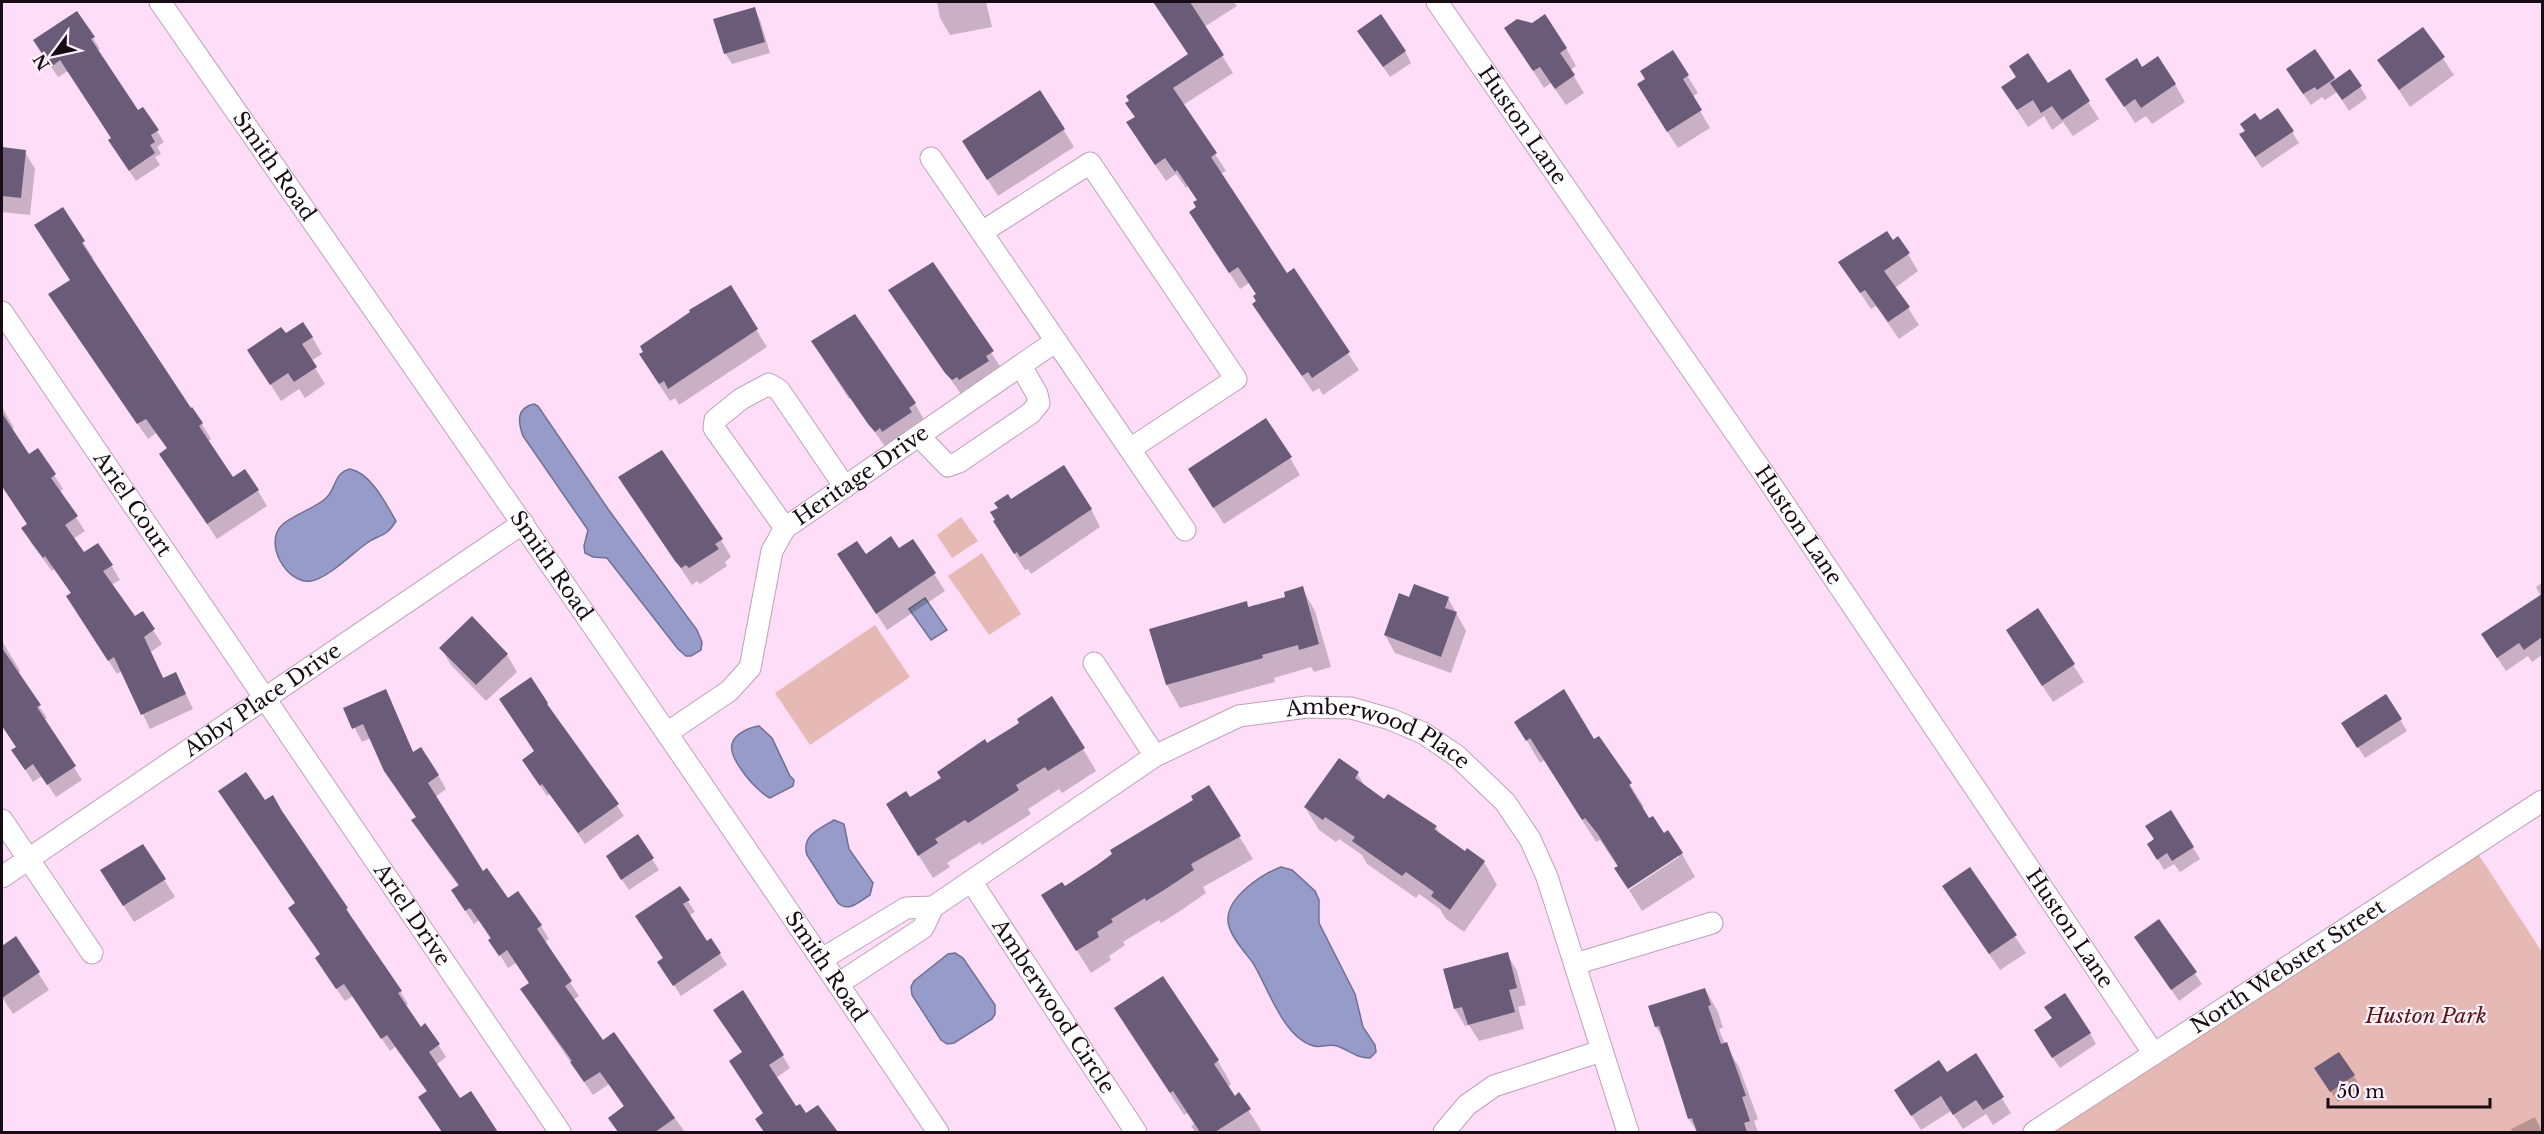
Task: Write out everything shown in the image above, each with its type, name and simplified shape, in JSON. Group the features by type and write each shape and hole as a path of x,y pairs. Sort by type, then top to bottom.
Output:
{"street":[{"name":"Smith Road","path":"160,2 523,523 938,1132"},
{"name":"Huston Lane","path":"1437,2 1764,474 2154,1054"},
{"path":"931,158 1185,530"},
{"path":"982,232 1090,163 1236,379 1130,449"},
{"name":"Ariel Court","path":"2,312 264,698"},
{"name":"Heritage Drive","path":"667,733 729,691 750,668 772,551 785,528 1056,341"},
{"path":"919,436 948,466 959,462 1031,413 1038,403 1037,394 1020,366"},
{"path":"785,528 714,428 715,420 741,399 769,384 779,390 845,487"},
{"name":"Abby Place Drive","path":"2,877 523,523"},
{"path":"1094,663 1155,756"},
{"name":"Ariel Drive","path":"264,698 560,1132"},
{"name":"Amberwood Place","path":"838,984 923,928 933,907 1155,756 1239,716 1307,707 1351,708 1390,719 1423,733 1457,756 1505,802 1530,840 1547,877 1628,1132"},
{"name":"North Webster Street","path":"2034,1132 2542,801"},
{"path":"2,820 92,953"},
{"name":"Amberwood Circle","path":"971,881 1136,1132"},
{"name":"Amberwood Place","path":"822,959 906,908 933,907"},
{"path":"1575,964 1712,923"},
{"path":"1444,1132 1467,1105 1494,1086 1601,1051"}],"green space":[{"path":"961,517 978,541 952,558 937,535"},
{"path":"982,553 1021,614 989,635 948,576"},
{"path":"875,625 910,677 810,745 775,693"},
{"name":"Huston Park","path":"2473,846 2542,952 2542,1132 2034,1132"}],"water":[{"path":"534,404 538,406 608,509 697,630 702,642 701,650 691,656 686,656 678,649 607,558 593,557 585,553 584,546 588,530 523,436 520,426 521,412"},
{"path":"350,469 365,476 383,498 396,521 387,532 369,541 325,575 311,581 302,580 286,570 280,561 276,552 277,533 287,521 325,499 341,474"},
{"path":"925,598 947,630 931,640 909,609"},
{"path":"759,726 772,738 794,780 793,786 770,798 758,790 745,775 732,750 733,740 739,734"},
{"path":"834,820 844,824 849,849 873,883 870,895 846,907 838,903 807,855 806,848 813,833"},
{"path":"1281,867 1292,870 1315,891 1319,900 1319,923 1355,994 1363,1027 1375,1045 1376,1052 1370,1058 1334,1045 1314,1046 1303,1041 1294,1033 1285,1023 1253,963 1231,931 1228,920 1229,911 1239,895 1265,875"},
{"path":"955,953 963,958 995,1005 995,1014 992,1019 954,1043 947,1044 941,1040 912,995 911,987 914,981 948,954"}],"building":[{"path":"1153,2 1190,2 1224,55 1173,88 1217,153 1211,157 1287,273 1294,268 1350,352 1312,378 1308,372 1302,376 1252,304 1256,301 1253,296 1256,294 1238,267 1229,273 1189,212 1196,207 1193,202 1197,200 1177,170 1175,172 1165,158 1155,165 1126,122 1135,117 1125,103 1129,101 1126,96 1188,54"},
{"path":"755,7 765,42 724,54 713,19"},
{"path":"77,11 95,37 91,39 138,110 143,107 159,130 151,135 155,142 150,145 155,153 129,171 108,140 111,138 60,60 51,67 33,40"},
{"path":"1381,14 1406,51 1383,67 1357,31"},
{"path":"1545,14 1567,48 1560,53 1575,75 1555,89 1540,67 1533,71 1504,28 1517,19 1532,23"},
{"path":"2423,27 2445,57 2399,90 2377,60"},
{"path":"2315,49 2335,78 2317,90 2315,87 2303,94 2286,69"},
{"path":"1673,50 1689,75 1683,79 1702,110 1667,132 1637,84 1645,79 1640,71"},
{"path":"2028,53 2048,83 2070,69 2090,101 2062,120 2052,106 2041,113 2033,100 2017,110 2001,87 2016,77 2009,66"},
{"path":"2158,56 2176,84 2141,108 2135,99 2124,107 2105,79 2137,58 2142,67"},
{"path":"2350,69 2362,86 2342,100 2330,83"},
{"path":"1040,90 1065,129 987,180 962,141"},
{"path":"2278,108 2294,131 2255,157 2239,134 2245,131 2240,124 2255,113 2260,120"},
{"path":"2,147 26,150 21,198 2,196"},
{"path":"63,207 85,241 82,243 203,423 199,426 233,477 245,469 259,490 207,524 159,454 167,448 146,419 137,424 48,294 70,280 34,225"},
{"path":"1887,231 1893,240 1898,236 1910,253 1884,271 1910,307 1888,322 1865,290 1860,293 1838,262"},
{"path":"933,262 994,351 986,356 989,361 959,380 957,377 952,380 945,373 888,290"},
{"path":"731,285 758,329 668,389 664,381 659,384 639,354 643,352 640,346 690,312 689,310"},
{"path":"855,314 916,403 909,408 912,412 882,432 880,428 875,432 868,424 811,341"},
{"path":"303,322 313,337 302,344 317,367 294,382 288,373 270,385 247,350 281,327 286,333"},
{"path":"2,413 29,454 38,448 56,474 51,478 78,516 65,525 84,552 98,543 113,565 103,571 135,616 143,611 155,629 144,637 163,678 176,672 186,694 141,715 114,657 108,661 66,596 71,593 45,556 43,558 21,528 27,524 2,486"},
{"path":"1266,418 1292,457 1213,508 1188,469"},
{"path":"662,450 723,539 715,544 719,549 689,568 686,565 681,568 675,561 618,477"},
{"path":"1064,465 1092,509 1020,557 1017,552 1014,554 993,521 995,520 990,512 998,508 994,503 1008,494 1011,499"},
{"path":"891,536 899,548 913,539 936,573 876,614 837,554 857,541 866,554"},
{"path":"1414,584 1449,597 1445,608 1457,612 1441,657 1384,635 1399,593 1409,597"},
{"path":"1303,586 1319,644 1299,650 1298,645 1262,655 1263,658 1166,685 1149,629 1247,601 1248,607 1285,597 1284,592"},
{"path":"2542,594 2542,637 2524,650 2519,643 2497,658 2481,634"},
{"path":"2038,608 2075,664 2042,686 2006,630"},
{"path":"472,616 508,654 476,685 439,648"},
{"path":"2,648 41,705 37,707 76,766 47,785 33,764 25,770 11,750 16,747 2,726"},
{"path":"531,677 547,704 619,804 578,833 522,760 534,751 499,699"},
{"path":"386,689 413,752 421,747 439,775 428,783 483,871 487,868 508,898 518,891 542,925 537,929 572,981 565,986 603,1040 614,1032 675,1118 655,1132 618,1132 608,1118 624,1106 600,1072 584,1082 570,1062 572,1061 520,989 529,983 507,950 499,956 488,940 491,938 470,908 465,911 451,890 459,885 411,820 416,817 384,771 363,724 352,729 343,708"},
{"path":"1564,689 1594,739 1599,736 1632,783 1629,785 1649,818 1653,816 1664,833 1668,830 1683,853 1628,889 1614,868 1618,866 1597,833 1585,818 1582,820 1530,738 1526,741 1514,722"},
{"path":"2386,694 2402,719 2357,748 2341,723"},
{"path":"1052,696 1085,748 1048,771 1045,767 1016,785 1019,790 968,823 965,820 935,839 938,843 918,856 886,804 906,791 910,797 941,778 937,772 985,739 987,743 1019,723 1017,719"},
{"path":"1339,758 1359,772 1355,778 1384,799 1388,794 1437,826 1434,829 1465,851 1467,848 1485,861 1450,910 1431,896 1434,892 1406,872 1402,876 1352,841 1355,837 1325,817 1323,820 1304,807"},
{"path":"246,772 265,800 273,795 402,991 398,993 421,1027 425,1023 440,1044 429,1052 460,1098 471,1091 498,1132 442,1132 418,1097 427,1091 387,1035 381,1039 344,984 336,989 315,958 320,954 288,908 295,903 218,791"},
{"path":"1209,785 1241,836 1191,864 1194,870 1164,890 1146,901 1145,898 1111,919 1113,922 1097,932 1099,937 1076,951 1041,895 1062,882 1065,886 1112,854 1110,850 1193,800 1191,796"},
{"path":"2171,810 2194,847 2172,861 2167,853 2157,860 2147,844 2154,839 2145,826"},
{"path":"638,834 654,858 621,880 606,856"},
{"path":"143,844 166,879 123,906 100,870"},
{"path":"1970,867 2017,935 1989,954 1942,886"},
{"path":"680,886 690,900 683,904 707,941 711,938 721,953 673,986 657,962 663,958 635,916"},
{"path":"2159,919 2197,972 2171,990 2134,937"},
{"path":"16,936 40,972 2,998 2,946"},
{"path":"1508,952 1517,988 1509,990 1515,1012 1468,1025 1462,1007 1454,1009 1443,969"},
{"path":"1163,976 1219,1060 1214,1064 1235,1096 1239,1092 1251,1109 1215,1132 1200,1132 1173,1091 1170,1093 1114,1008"},
{"path":"1705,988 1711,1005 1708,1006 1721,1044 1727,1042 1746,1096 1742,1097 1750,1121 1744,1123 1747,1132 1697,1132 1692,1118 1688,1119 1659,1026 1655,1027 1648,1006"},
{"path":"743,990 784,1055 769,1065 796,1106 800,1104 806,1113 818,1105 838,1132 764,1132 755,1119 763,1113 729,1061 742,1052 713,1010"},
{"path":"2065,993 2091,1033 2052,1058 2034,1030 2052,1018 2044,1007"},
{"path":"2339,1052 2355,1075 2330,1092 2314,1068"},
{"path":"1976,1053 2004,1097 1983,1110 1976,1100 1953,1115 1941,1096 1911,1116 1894,1090 1939,1060 1947,1072"}]}
